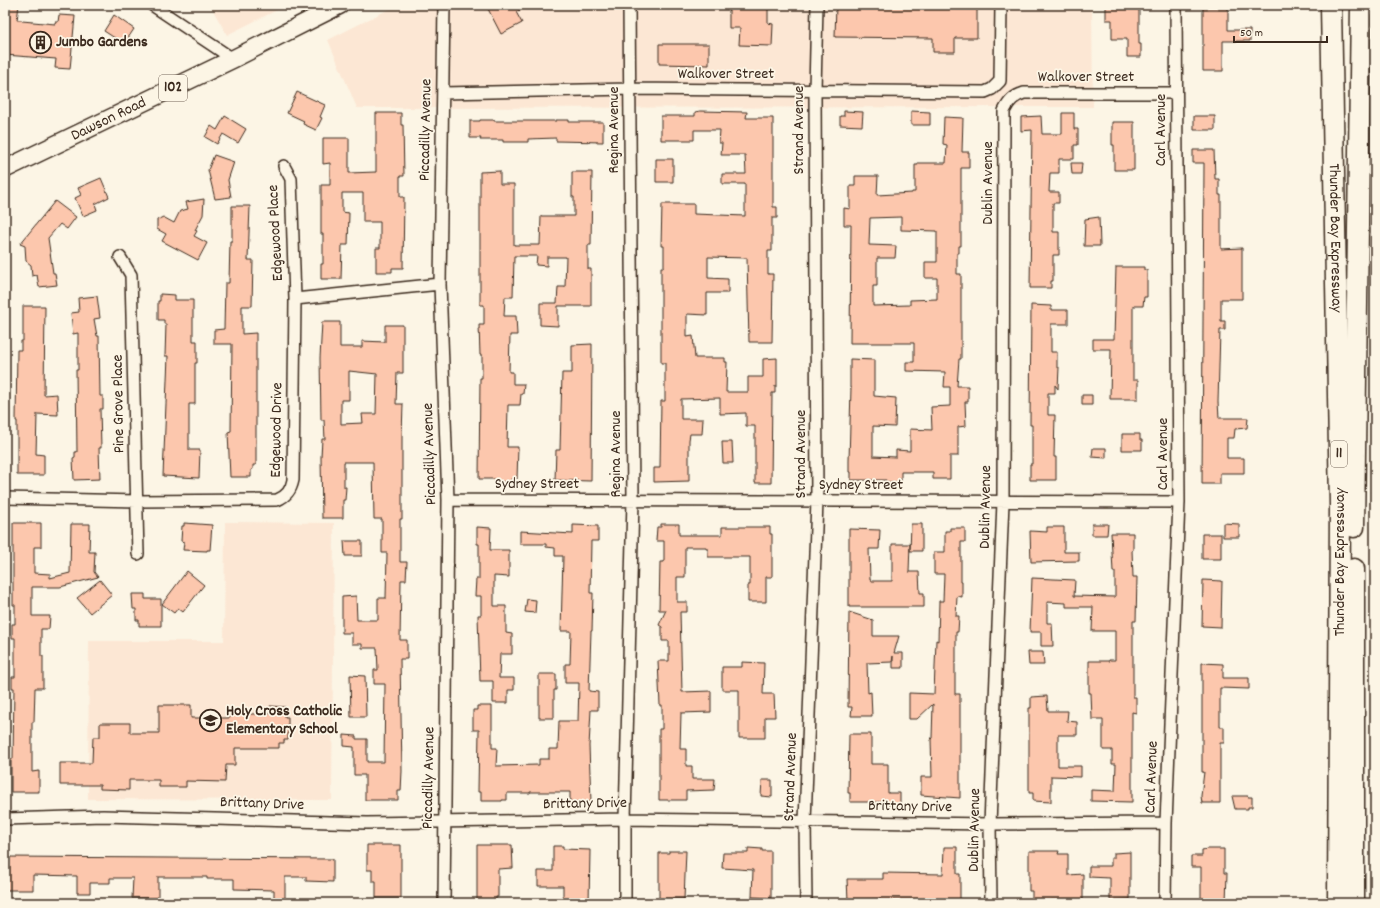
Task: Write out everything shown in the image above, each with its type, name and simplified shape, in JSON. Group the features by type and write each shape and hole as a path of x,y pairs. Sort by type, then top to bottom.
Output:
{"highway":[{"name":"Thunder Bay Expressway","path":"1331,5 1340,505 1338,903"},
{"name":"Thunder Bay Expressway","path":"1354,903 1354,512 1361,5"}],"main road":[{"name":"Dawson Road","path":"5,169 233,60 340,5"}],"street":[{"path":"152,5 233,60"},
{"name":"Piccadilly Avenue","path":"444,5 440,284 448,500 444,903"},
{"name":"Regina Avenue","path":"625,903 625,819 633,500 629,5"},
{"name":"Strand Avenue","path":"806,903 805,822 817,501 815,90 818,5"},
{"name":"Walkover Street","path":"442,93 629,89 986,92 992,90 1000,81 1001,5"},
{"name":"Carl Avenue","path":"1165,903 1166,824 1179,502 1176,5"},
{"name":"Walkover Street","path":"1004,111 1008,103 1013,98 1024,93 1176,93"},
{"name":"Dublin Avenue","path":"991,903 990,824 1003,502 1004,111"},
{"name":"Edgewood Place","path":"284,166 291,179 295,299"},
{"name":"Pine Grove Place","path":"120,257 131,275 138,554"},
{"path":"295,299 440,284"},
{"name":"Edgewood Drive","path":"5,498 137,501 277,500 284,497 288,493 293,480 295,299"},
{"name":"Sydney Street","path":"448,500 1179,502"},
{"name":"Brittany Drive","path":"5,819 103,816 367,823 625,819 990,824 1166,824"}],"shaded area":[{"path":"210,5 287,5 227,35"},
{"path":"397,5 1092,5 1093,107 357,108 328,40"},
{"name":"Holy Cross Catholic Elementary School","path":"225,522 334,523 332,800 88,799 89,641 224,641"}],"building":[{"name":"Jumbo Gardens","path":"8,5 19,5 17,20 22,21 55,24 55,22 58,22 59,15 75,16 70,69 55,68 56,59 5,55 5,20 7,20"},
{"path":"486,5 530,5 516,12 522,23 501,34"},
{"path":"729,5 768,5 768,23 773,24 772,46 739,45 740,28 729,28"},
{"path":"836,5 977,5 977,38 955,38 955,52 933,52 933,38 835,37"},
{"path":"1106,5 1139,5 1139,44 1141,44 1141,57 1127,57 1127,39 1112,39 1112,20 1106,20"},
{"path":"1203,8 1228,8 1228,30 1250,30 1250,41 1223,41 1223,71 1203,71"},
{"path":"114,15 134,29 124,44 104,31"},
{"path":"659,44 709,44 709,65 659,64"},
{"path":"297,92 325,105 320,117 322,118 316,130 303,124 304,121 287,113"},
{"path":"844,111 863,112 862,126 840,125 840,116 844,116"},
{"path":"911,111 930,112 930,125 911,125"},
{"path":"695,112 747,112 746,118 773,118 773,207 777,207 777,218 772,218 772,251 768,251 768,274 773,274 772,342 749,342 747,258 708,257 708,278 728,279 728,293 707,293 707,315 687,314 687,337 693,336 695,358 725,358 725,362 727,362 726,392 748,392 748,377 763,377 763,359 777,358 777,386 775,386 775,393 772,393 771,483 755,483 755,426 746,426 746,413 720,414 720,398 681,399 681,419 703,419 702,434 690,434 689,481 654,482 654,468 660,468 661,401 665,401 665,363 661,363 661,267 664,267 664,246 661,246 662,204 694,204 694,214 745,216 745,184 722,184 722,174 746,174 745,155 721,155 722,143 719,143 720,130 694,130 694,140 661,140 661,116 695,116"},
{"path":"376,113 401,113 401,125 403,125 404,176 400,176 400,197 404,197 403,268 392,268 392,272 376,272 376,248 380,248 380,222 363,222 363,193 342,193 342,212 349,213 348,245 342,245 341,279 321,279 321,264 323,264 323,234 321,234 321,185 330,185 330,163 323,164 323,138 349,138 349,173 376,172"},
{"path":"1062,113 1074,113 1074,129 1078,129 1078,145 1074,145 1074,159 1059,159 1059,173 1050,173 1049,192 1059,192 1059,203 1053,203 1053,232 1059,232 1059,255 1053,255 1053,281 1051,281 1051,288 1030,288 1032,130 1021,131 1021,117 1041,116 1042,134 1062,134"},
{"path":"225,116 246,129 238,143 223,134 217,144 205,137 211,126 217,130"},
{"path":"1194,116 1215,116 1215,130 1194,130"},
{"path":"944,117 963,118 962,152 969,152 969,168 961,168 961,246 959,246 959,253 957,253 957,274 961,274 961,359 959,359 957,386 968,386 968,402 965,402 966,426 958,427 958,456 950,456 950,479 933,479 933,472 901,472 901,482 886,482 886,480 851,480 851,472 849,472 851,388 850,359 874,360 874,396 896,398 895,427 873,426 873,456 896,457 896,450 910,451 910,429 932,430 931,407 950,406 950,387 944,387 945,372 906,371 906,362 914,362 914,343 850,343 851,225 844,225 844,208 850,209 850,186 855,186 855,176 878,176 877,195 915,192 915,165 918,165 918,163 946,163 947,145 943,144","holes":["901,217 901,230 937,231 937,262 925,262 925,278 937,278 937,299 910,300 910,305 873,306 873,286 877,286 877,258 895,258 896,246 869,245 870,218"]},
{"path":"569,120 569,122 603,122 603,142 556,141 556,138 528,139 528,142 503,142 503,140 480,140 481,138 470,138 470,121"},
{"path":"1112,122 1134,122 1134,170 1114,170"},
{"path":"1193,150 1214,150 1215,179 1219,179 1219,195 1221,195 1221,249 1242,248 1242,299 1221,299 1221,321 1225,321 1225,330 1220,330 1218,402 1219,418 1248,418 1247,428 1235,429 1234,438 1227,438 1227,458 1244,458 1244,473 1220,473 1220,484 1202,484 1204,163 1193,163"},
{"path":"214,155 234,162 228,180 231,197 215,199 208,170"},
{"path":"656,159 673,159 673,182 656,182"},
{"path":"1071,163 1082,163 1081,174 1072,174"},
{"path":"500,171 500,184 514,184 514,245 540,245 541,216 574,216 572,172 592,172 591,245 588,245 588,269 591,269 591,306 558,306 558,326 540,325 540,303 557,303 558,287 565,287 566,257 547,257 547,266 536,265 537,256 514,256 513,297 505,297 504,316 516,316 517,335 510,335 509,372 513,372 513,384 524,384 520,405 508,405 507,447 518,447 517,479 511,479 511,482 495,481 495,479 479,479 480,378 482,378 482,355 480,355 479,325 484,325 484,305 480,305 480,172"},
{"path":"101,178 109,197 95,204 97,210 83,216 75,198 81,195 78,188"},
{"path":"204,199 203,215 195,230 197,231 194,236 207,243 198,260 162,241 166,234 157,229 157,220 163,217 174,223 180,211 188,209 186,202"},
{"path":"55,201 76,217 67,229 60,224 48,238 53,273 55,273 57,285 39,287 37,275 32,276 31,265 26,261 25,246 20,244"},
{"path":"232,206 250,206 248,260 253,260 252,306 242,306 242,334 256,333 256,465 253,465 251,477 230,477 228,432 231,431 232,344 214,344 214,330 224,329 225,283 229,283 230,241 232,241"},
{"path":"1099,217 1100,246 1084,246 1085,219"},
{"path":"1116,267 1144,267 1144,270 1147,270 1147,297 1144,297 1143,306 1133,306 1133,380 1138,380 1138,399 1110,399 1111,349 1093,349 1093,339 1114,339"},
{"path":"160,294 175,295 175,300 193,300 193,341 197,341 197,363 195,363 195,404 189,404 189,450 200,450 199,478 163,476 168,356 165,356 166,324 164,324 164,320 158,320 158,301 160,301"},
{"path":"97,296 100,318 94,319 97,336 99,336 100,396 103,396 103,409 100,409 100,479 74,480 73,458 75,457 75,452 77,452 76,370 78,370 78,333 73,334 71,313 79,312 78,298"},
{"path":"1031,305 1051,306 1051,310 1068,310 1068,324 1051,324 1051,352 1057,352 1057,367 1059,367 1058,389 1055,385 1055,393 1048,393 1048,415 1055,415 1054,457 1056,457 1056,480 1030,480 1030,464 1032,464 1032,425 1030,425"},
{"path":"23,306 45,306 44,395 57,394 58,415 37,414 36,454 44,455 44,475 17,475 17,350 21,350 21,341 23,341"},
{"path":"322,322 340,322 340,347 362,347 362,341 385,342 385,325 403,325 403,373 397,373 396,404 403,404 400,562 407,562 406,580 401,580 400,640 407,640 407,659 400,659 402,771 401,791 398,791 398,800 365,800 365,775 354,775 354,747 344,746 344,735 356,736 356,739 367,739 367,762 384,762 385,684 374,684 374,670 378,670 377,648 362,648 362,644 352,644 352,633 342,633 342,597 356,596 357,620 378,620 378,598 386,598 387,553 382,553 382,519 374,519 373,462 344,462 344,487 346,487 345,500 343,500 343,518 322,518 321,457 322,439 325,439 324,420 321,420 320,358","holes":["349,371 377,374 376,414 362,414 363,423 341,424 341,400 349,400"]},
{"path":"592,344 591,481 555,480 556,450 560,450 562,373 572,373 572,345"},
{"path":"1082,395 1092,395 1092,405 1082,405"},
{"path":"1122,434 1140,434 1140,440 1142,440 1142,450 1122,450"},
{"path":"722,442 732,442 733,463 723,463"},
{"path":"1093,448 1106,448 1106,458 1092,457"},
{"path":"13,523 41,523 41,547 34,547 34,573 50,574 50,578 70,573 71,524 90,524 89,552 95,552 94,572 98,577 60,587 32,587 32,616 50,616 49,629 41,629 43,688 35,688 34,722 32,722 32,772 39,771 39,792 11,792 14,688 12,688 12,677 15,677 15,638 12,638 12,624 15,624 15,605 13,605"},
{"path":"184,523 212,525 210,550 183,550 184,542 181,541 182,526 184,526"},
{"path":"1223,523 1239,524 1239,537 1223,537"},
{"path":"661,524 679,524 679,535 722,535 722,527 770,527 770,534 772,534 772,577 766,577 766,602 748,602 748,585 750,585 750,557 708,557 708,549 706,549 706,547 685,547 685,577 677,577 677,602 687,602 687,612 680,612 682,692 711,691 711,712 681,713 680,749 686,749 686,766 692,766 692,779 715,779 714,790 686,791 686,800 659,800 659,729 662,729 662,705 660,705 658,661 669,661 669,641 662,641 662,627 659,625 666,610 659,610 660,562 664,562 664,541 656,541 657,527 661,527"},
{"path":"911,524 922,524 922,551 910,551"},
{"path":"1092,524 1108,524 1107,535 1092,535"},
{"path":"573,525 598,526 598,541 591,541 590,593 593,593 589,691 598,692 598,710 591,710 589,746 591,802 570,802 570,792 507,793 507,800 481,801 481,792 478,792 479,730 473,730 473,710 477,710 477,706 492,706 492,748 497,748 496,766 539,765 539,759 549,759 549,749 558,749 559,721 578,721 579,683 565,683 565,664 570,664 571,631 561,631 563,556 555,556 555,548 546,547 546,544 520,544 520,531 573,534"},
{"path":"477,527 491,528 490,550 509,550 509,577 494,576 494,606 506,606 506,633 512,634 512,654 500,654 499,678 514,678 514,690 508,690 508,703 493,703 493,681 480,681 478,615 481,615 481,596 475,596 476,579 479,579 479,544 477,544"},
{"path":"1047,527 1064,527 1064,552 1079,552 1079,561 1031,562 1030,531 1047,532"},
{"path":"950,528 965,528 965,542 961,542 962,597 957,596 956,616 959,616 958,632 956,632 955,663 955,694 960,694 960,798 921,795 921,777 932,777 931,739 933,704 917,719 909,719 909,693 934,694 939,601 943,601 944,574 934,574 934,552 945,552 945,531 950,531"},
{"path":"849,529 880,530 879,549 869,549 871,581 892,581 892,544 910,544 909,572 919,572 920,593 924,593 924,607 849,607"},
{"path":"1111,533 1133,533 1133,577 1137,577 1136,621 1133,621 1133,697 1136,697 1136,713 1132,712 1132,802 1091,801 1091,790 1115,791 1116,764 1112,764 1112,750 1103,750 1103,719 1092,719 1091,693 1089,693 1089,661 1115,660 1115,631 1092,631 1093,607 1066,607 1066,603 1047,602 1047,623 1052,623 1053,646 1041,646 1041,632 1030,632 1032,578 1075,580 1074,596 1115,597 1115,572 1113,572"},
{"path":"1202,534 1221,534 1221,559 1202,559"},
{"path":"344,541 362,541 362,556 345,556"},
{"path":"187,571 204,585 183,612 178,608 174,613 162,604"},
{"path":"100,580 112,595 90,613 77,598"},
{"path":"1203,580 1222,581 1221,627 1202,626"},
{"path":"132,594 145,594 145,599 161,599 161,626 139,626 139,620 136,620 136,609 133,609"},
{"path":"527,599 536,600 535,613 525,612"},
{"path":"849,612 873,620 873,636 899,636 894,653 903,653 903,668 893,668 893,656 892,662 867,663 868,693 871,692 872,716 851,716 852,707 848,707"},
{"path":"1028,652 1043,652 1044,665 1029,665"},
{"path":"742,662 764,663 763,694 774,694 775,717 765,717 765,738 739,738 739,690 722,690 722,667 742,667"},
{"path":"1202,663 1223,664 1223,678 1249,678 1249,689 1220,688 1220,727 1224,727 1224,743 1220,743 1220,803 1202,803 1201,796 1204,772 1202,772"},
{"path":"539,674 556,674 556,690 554,690 554,718 539,718"},
{"path":"350,675 365,676 366,717 351,717"},
{"path":"1047,696 1048,711 1068,711 1067,721 1077,722 1077,735 1058,735 1058,766 1081,766 1081,777 1051,776 1051,802 1033,801 1033,793 1029,793 1029,708 1031,708 1031,697"},
{"path":"159,705 191,705 191,718 230,718 230,714 270,714 270,706 285,707 285,717 288,717 288,740 284,740 284,743 279,743 279,748 235,748 235,765 226,765 225,782 186,781 186,787 159,787 159,780 129,780 129,790 100,789 100,785 60,785 60,763 92,763 93,737 100,737 100,723 130,723 130,733 159,733"},
{"path":"849,734 871,734 871,764 888,764 888,793 900,793 900,806 885,805 885,802 850,802 850,793 848,793"},
{"path":"762,780 772,780 772,797 761,796"},
{"path":"1232,796 1252,797 1252,807 1248,807 1248,809 1235,809"},
{"path":"367,845 401,845 401,898 376,898 376,881 372,881 372,870 367,870"},
{"path":"477,845 512,845 513,868 498,869 498,897 496,897 496,903 477,903"},
{"path":"553,846 563,846 563,849 590,850 589,903 563,903 563,886 538,886 538,871 553,871"},
{"path":"944,847 957,847 957,874 960,874 960,903 931,903 931,900 893,900 893,903 881,903 881,899 848,900 847,879 883,879 883,873 943,874"},
{"path":"748,848 771,851 771,898 752,897 753,870 722,868 723,853 748,853"},
{"path":"1224,849 1224,873 1227,873 1226,902 1201,902 1201,867 1191,867 1191,856 1202,856 1202,850"},
{"path":"669,851 686,851 684,899 659,899 659,853 669,853"},
{"path":"1029,851 1059,851 1058,854 1068,854 1068,875 1083,874 1083,900 1051,900 1051,903 1032,903 1032,891 1029,891"},
{"path":"1130,852 1130,899 1110,900 1110,878 1089,877 1089,866 1111,866 1111,858 1114,858 1114,853"},
{"path":"5,857 333,859 333,882 306,881 306,877 285,877 285,901 274,901 274,890 234,889 234,879 207,879 207,877 158,877 158,898 132,898 133,878 110,878 110,883 90,883 90,893 77,893 77,876 33,875 33,890 5,890"}],"place":[{"name":"Jumbo Gardens","path":"40,42"},
{"name":"Holy Cross Catholic Elementary School","path":"211,720"}]}
